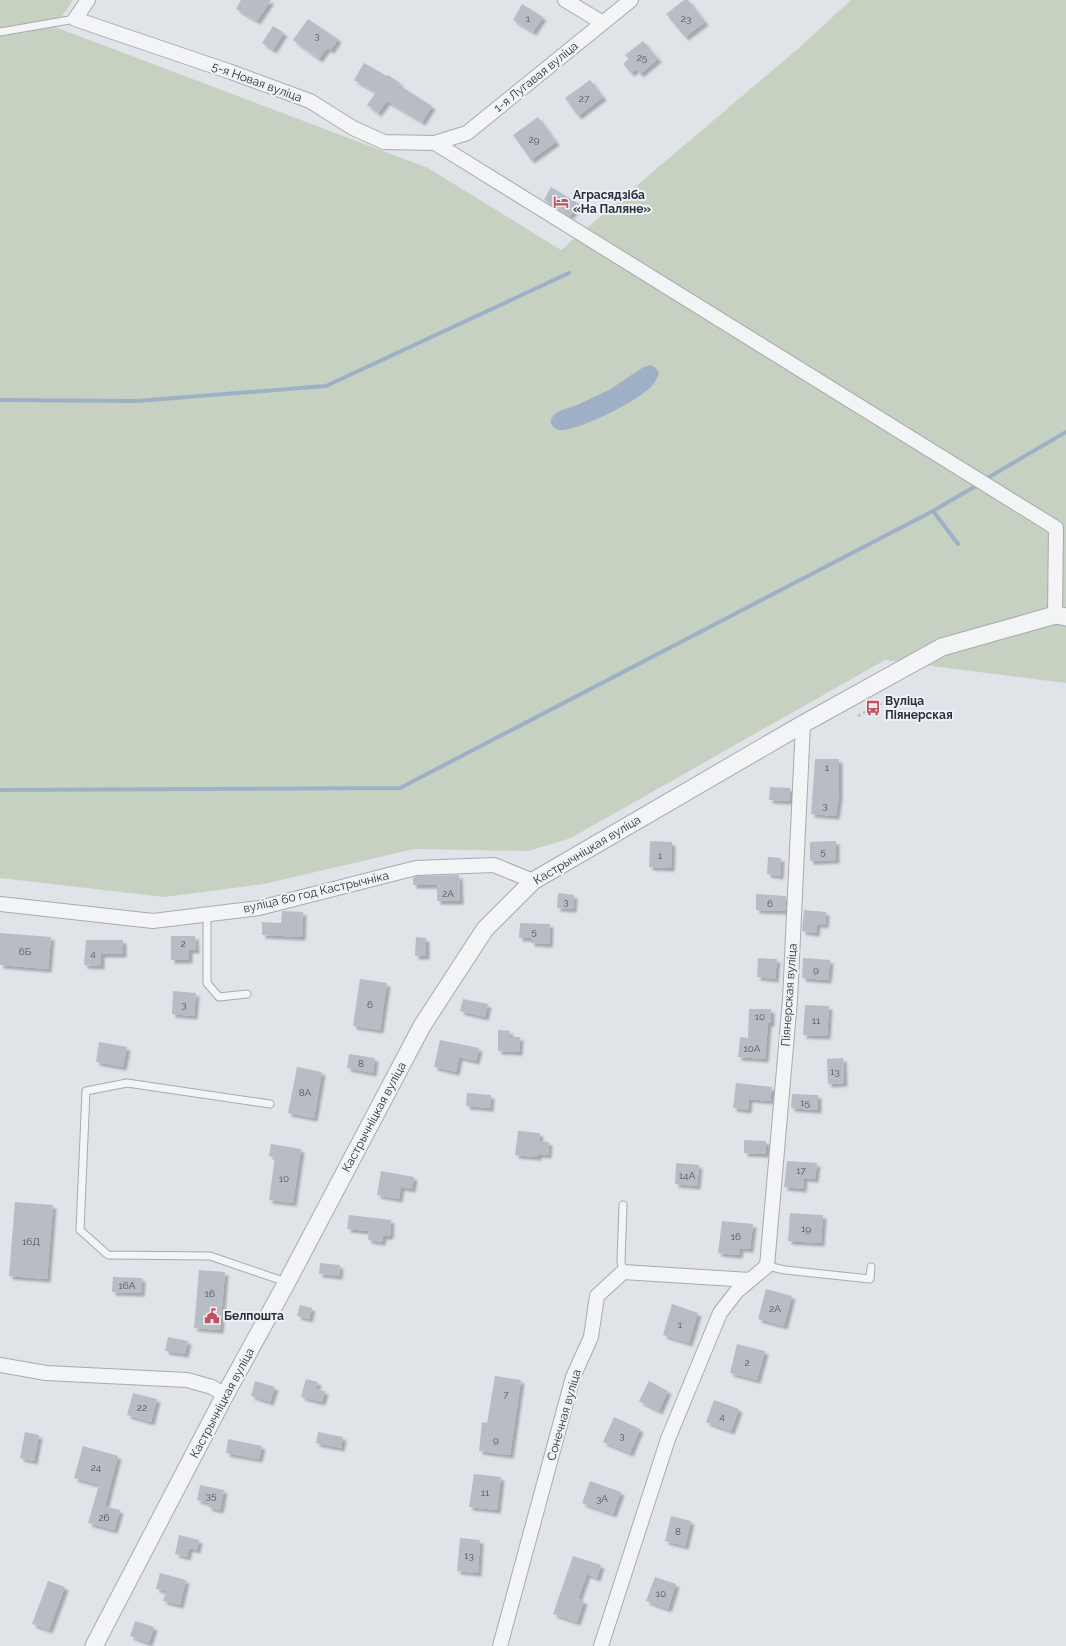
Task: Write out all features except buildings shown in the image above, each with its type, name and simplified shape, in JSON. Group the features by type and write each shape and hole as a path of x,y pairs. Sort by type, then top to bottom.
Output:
{"street":[{"path":"75,19 88,0"},
{"path":"565,0 604,23"},
{"name":"1-я Лугавая вуліца","path":"435,143 467,133 631,0"},
{"name":"5-я Новая вуліца","path":"75,19 231,72 310,101 353,128 384,142 435,143"},
{"path":"435,143 1061,523 1061,616"},
{"name":"Кастрычніцкая вуліца","path":"94,1646 225,1395 287,1282 422,1026 485,929 533,881 803,724 942,647 1061,616"},
{"name":"Піянерская вуліца","path":"766,1266 790,1000 803,724"},
{"name":"вуліца 60 год Кастрычніка","path":"0,904 153,921 259,908 416,868 494,864 533,881"},
{"path":"601,1646 668,1439 720,1313 737,1291 766,1266"},
{"path":"623,1272 750,1280"},
{"name":"Сонечная вуліца","path":"503,1644 573,1377 591,1337 597,1296 623,1272"},
{"path":"0,1365 46,1373 187,1380 212,1387 225,1395"}],"lane":[{"path":"0,32 75,19"},
{"path":"207,914 207,983 219,997 247,994"},
{"path":"270,1104 127,1083 86,1091 80,1230 108,1255 210,1256 287,1282"},
{"path":"623,1205 621,1261 623,1272"},
{"path":"766,1266 784,1270 870,1279 871,1267"}],"path":[{"path":"858,716 890,699"}],"green space":[{"path":"0,0 73,0 55,27 428,168 561,250 801,46 851,0 1066,0 1066,683 885,660 571,838 528,851 414,849 264,884 164,897 0,878"}],"water":[{"path":"650,365 656,368 659,373 657,379 651,387 634,400 595,420 570,429 558,430 551,424 551,419 555,414 609,390 642,368"}],"waterway":[{"path":"0,400 137,401 326,386 569,273"},
{"path":"984,480 1066,432"},
{"path":"0,790 400,788 933,511 979,484"},
{"path":"933,511 958,544"}],"place":[{"name":"Аграсядзіба «На Паляне»","path":"561,202"},
{"name":"Вуліца Піянерская","path":"873,708"},
{"name":"Белпошта","path":"212,1316"}]}
